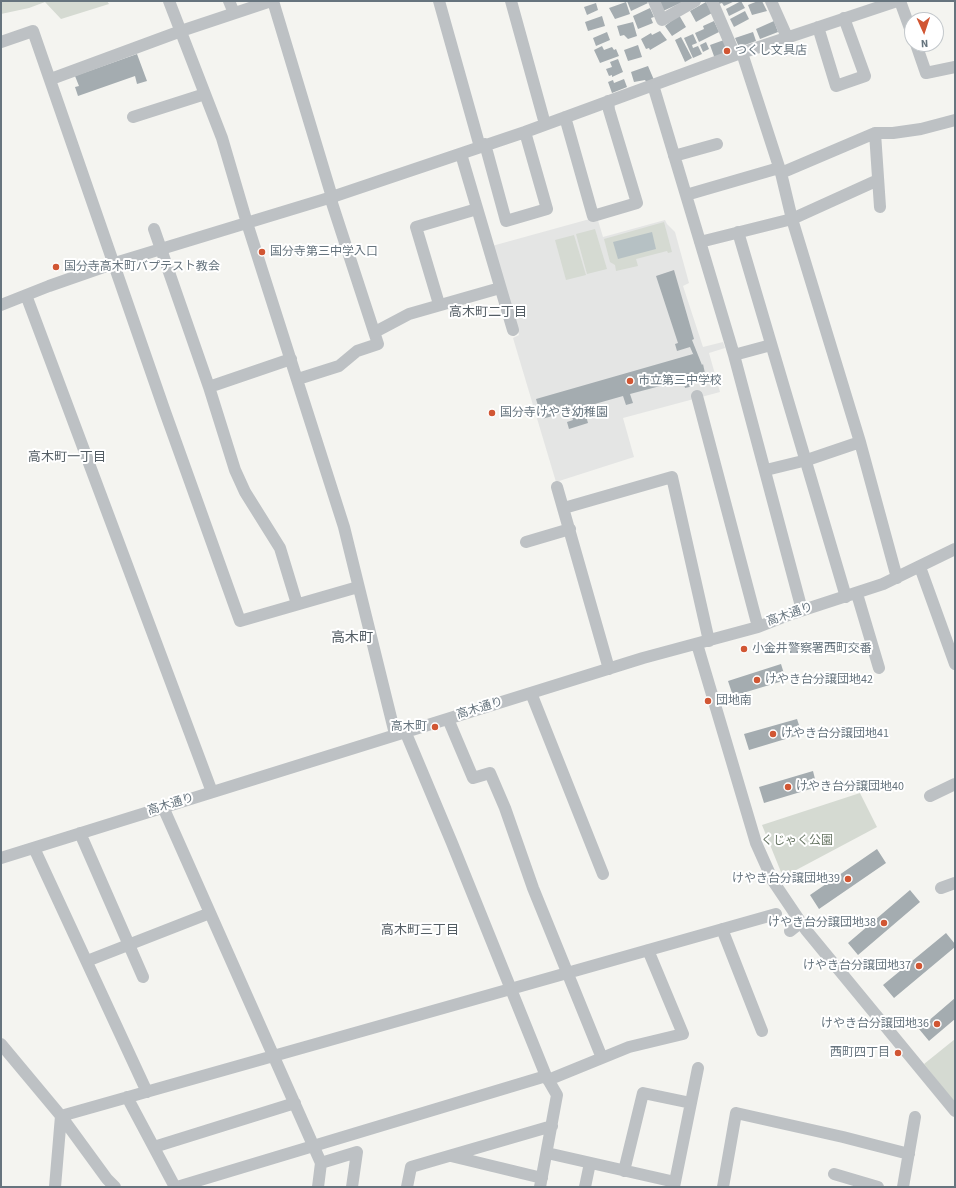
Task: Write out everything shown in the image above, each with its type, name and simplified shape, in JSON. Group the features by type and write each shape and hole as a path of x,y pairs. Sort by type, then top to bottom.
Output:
{"street":[{"path":"169,1 222,138 247,223 298,378 344,527 358,587 400,733 452,842 510,989 547,1078 557,1095 541,1182 450,1155"},
{"path":"229,1 234,13"},
{"path":"51,79 181,31 272,1 332,197 332,203 378,344 357,351 339,366 298,378"},
{"path":"439,1 506,221 547,209 525,132"},
{"path":"512,1 544,124"},
{"path":"654,1 662,20 695,1"},
{"path":"712,1 738,54 780,171 792,219 860,442 896,578"},
{"path":"771,1 787,38"},
{"path":"1,305 115,263 332,197 461,154 738,54 896,1"},
{"path":"900,1 904,12"},
{"path":"818,27 836,86 865,76 844,18"},
{"path":"1,42 33,31 115,263 164,409 240,621 358,587"},
{"path":"919,52 926,73 955,67"},
{"path":"653,85 734,355 766,470 802,610"},
{"path":"133,117 150,116 205,94"},
{"path":"565,117 593,216 637,203 609,110 608,101"},
{"path":"686,195 780,171 875,133 893,133 921,129 955,120"},
{"path":"875,133 880,207"},
{"path":"674,156 717,144"},
{"path":"461,154 513,330"},
{"path":"700,242 792,219 878,180"},
{"path":"439,304 416,227 477,209"},
{"path":"154,229 209,387 235,470 245,492 280,548 297,604"},
{"path":"738,232 807,460 852,595 879,668"},
{"path":"375,332 409,314 439,304 500,288"},
{"path":"26,295 212,792"},
{"path":"734,355 771,345"},
{"path":"209,387 292,360"},
{"path":"697,396 758,627"},
{"path":"766,470 807,460 860,442"},
{"path":"564,508 672,477 709,641"},
{"path":"558,487 609,669"},
{"path":"526,542 570,529"},
{"name":"高木通り","path":"1,858 686,645 709,641 758,627 802,610 852,595 896,578 955,549"},
{"path":"920,567 955,664"},
{"path":"697,644 756,843 773,881 800,923 955,1111"},
{"path":"531,693 603,874"},
{"path":"448,719 473,778 490,773 505,808 533,888 602,1058"},
{"path":"930,796 955,784"},
{"path":"163,807 321,1163 318,1187"},
{"path":"80,833 143,977"},
{"path":"34,848 147,1092"},
{"path":"941,888 955,883"},
{"path":"87,961 210,913"},
{"path":"61,1116 776,914"},
{"path":"790,931 800,923"},
{"path":"722,929 762,1031"},
{"path":"127,1097 176,1187 547,1078 629,1047 683,1034 648,950"},
{"path":"1,1046 61,1116 109,1184"},
{"path":"547,1153 675,1184 698,1068"},
{"path":"624,1171 643,1093 691,1103"},
{"path":"154,1147 295,1103"},
{"path":"723,1187 736,1113 843,1137 909,1154"},
{"path":"55,1187 61,1116"},
{"path":"903,1187 915,1117"},
{"path":"407,1187 411,1167 552,1126"},
{"path":"321,1163 357,1152 352,1187"},
{"path":"585,1187 590,1163"},
{"path":"834,1174 878,1187"}],"shaded area":[{"path":"597,217 603,237 665,220 675,232 689,283 683,286 703,347 723,342 725,348 709,353 720,392 623,418 634,457 556,482 513,338 519,335 492,246"},
{"path":"652,232 656,249 618,259 613,242"}],"green space":[{"path":"1,1 107,1 109,4 61,19 45,2 29,8 1,14"},
{"path":"664,222 672,252 668,253 667,251 636,259 638,266 616,271 615,265 610,262 604,239"},
{"path":"595,229 607,269 587,274 576,234"},
{"path":"574,235 586,275 566,280 555,240"},
{"name":"くじゃく公園","path":"860,793 877,827 783,877 762,825"},
{"path":"955,1039 955,1103 924,1064"}],"building":[{"path":"627,1 646,1 648,3 631,11"},
{"path":"658,1 685,1 663,11"},
{"path":"717,1 735,1 724,6 722,3 719,4"},
{"path":"741,1 745,8 729,16 726,9"},
{"path":"762,1 767,11 752,15 748,5"},
{"path":"626,2 630,14 615,19 609,8"},
{"path":"706,2 712,13 696,22 690,11"},
{"path":"596,3 598,10 587,15 584,7"},
{"path":"650,8 654,17 651,18 653,23 638,29 633,16"},
{"path":"745,11 749,19 734,27 730,19"},
{"path":"679,15 686,27 672,36 665,26"},
{"path":"602,16 605,26 588,31 585,22"},
{"path":"714,21 719,32 699,42 695,33 704,29 703,26"},
{"path":"774,21 778,32 760,39 756,29"},
{"path":"633,22 637,36 628,39 624,35 620,36 617,26"},
{"path":"660,31 667,40 650,50 649,48 646,49 641,39 651,33 652,35"},
{"path":"607,32 610,40 596,46 593,38"},
{"path":"753,32 756,41 739,47 735,38"},
{"path":"693,34 697,43 692,45 693,48 698,46 702,54 693,58 684,38"},
{"path":"681,37 692,58 685,62 675,40"},
{"path":"724,40 729,54 715,59 710,45"},
{"path":"706,42 709,49 703,52 700,45"},
{"path":"638,45 642,57 628,61 624,50"},
{"path":"602,46 604,50 612,47 614,50 616,49 619,56 600,63 594,50"},
{"path":"137,54 147,81 137,84 135,76 78,96 75,87 79,86 75,76"},
{"path":"618,59 623,72 612,77 612,75 609,76 606,69 612,67 610,62"},
{"path":"648,66 654,80 647,83 645,80 634,82 631,72"},
{"path":"624,79 627,87 612,93 608,82 613,80 614,83"},
{"path":"674,270 694,339 692,340 702,365 703,364 706,378 693,381 694,386 685,388 684,384 680,385 679,381 630,394 633,403 626,405 623,396 577,409 580,418 586,416 588,423 569,429 567,422 573,420 570,411 542,419 536,399 693,354 694,356 690,347 677,351 675,344 678,343 656,276"},
{"name":"けやき台分譲団地42","path":"781,664 786,680 733,696 728,681"},
{"name":"けやき台分譲団地41","path":"797,719 802,734 749,750 744,734"},
{"name":"けやき台分譲団地40","path":"813,771 817,787 764,803 759,787"},
{"name":"けやき台分譲団地39","path":"877,849 886,863 819,909 810,895"},
{"name":"けやき台分譲団地38","path":"910,890 920,902 858,955 848,943"},
{"name":"けやき台分譲団地37","path":"946,933 955,944 955,947 894,998 883,985"},
{"name":"けやき台分譲団地36","path":"955,998 955,1019 929,1041 919,1029"}],"place":[{"name":"つくし文具店","path":"727,51"},
{"name":"国分寺第三中学入口","path":"262,252"},
{"name":"国分寺高木町バプテスト教会","path":"56,267"},
{"name":"市立第三中学校","path":"630,381"},
{"name":"国分寺けやき幼稚園","path":"492,413"},
{"name":"小金井警察署西町交番","path":"744,649"},
{"name":"けやき台分譲団地42","path":"757,680"},
{"name":"団地南","path":"708,701"},
{"name":"高木町","path":"435,727"},
{"name":"けやき台分譲団地41","path":"773,734"},
{"name":"けやき台分譲団地40","path":"788,787"},
{"name":"けやき台分譲団地39","path":"848,879"},
{"name":"けやき台分譲団地38","path":"884,923"},
{"name":"けやき台分譲団地37","path":"919,966"},
{"name":"けやき台分譲団地36","path":"937,1024"},
{"name":"西町四丁目","path":"898,1053"}],"district":[{"name":"高木町二丁目","path":"488,313"},
{"name":"高木町一丁目","path":"67,458"},
{"name":"高木町","path":"352,639"},
{"name":"高木町三丁目","path":"420,931"}]}
